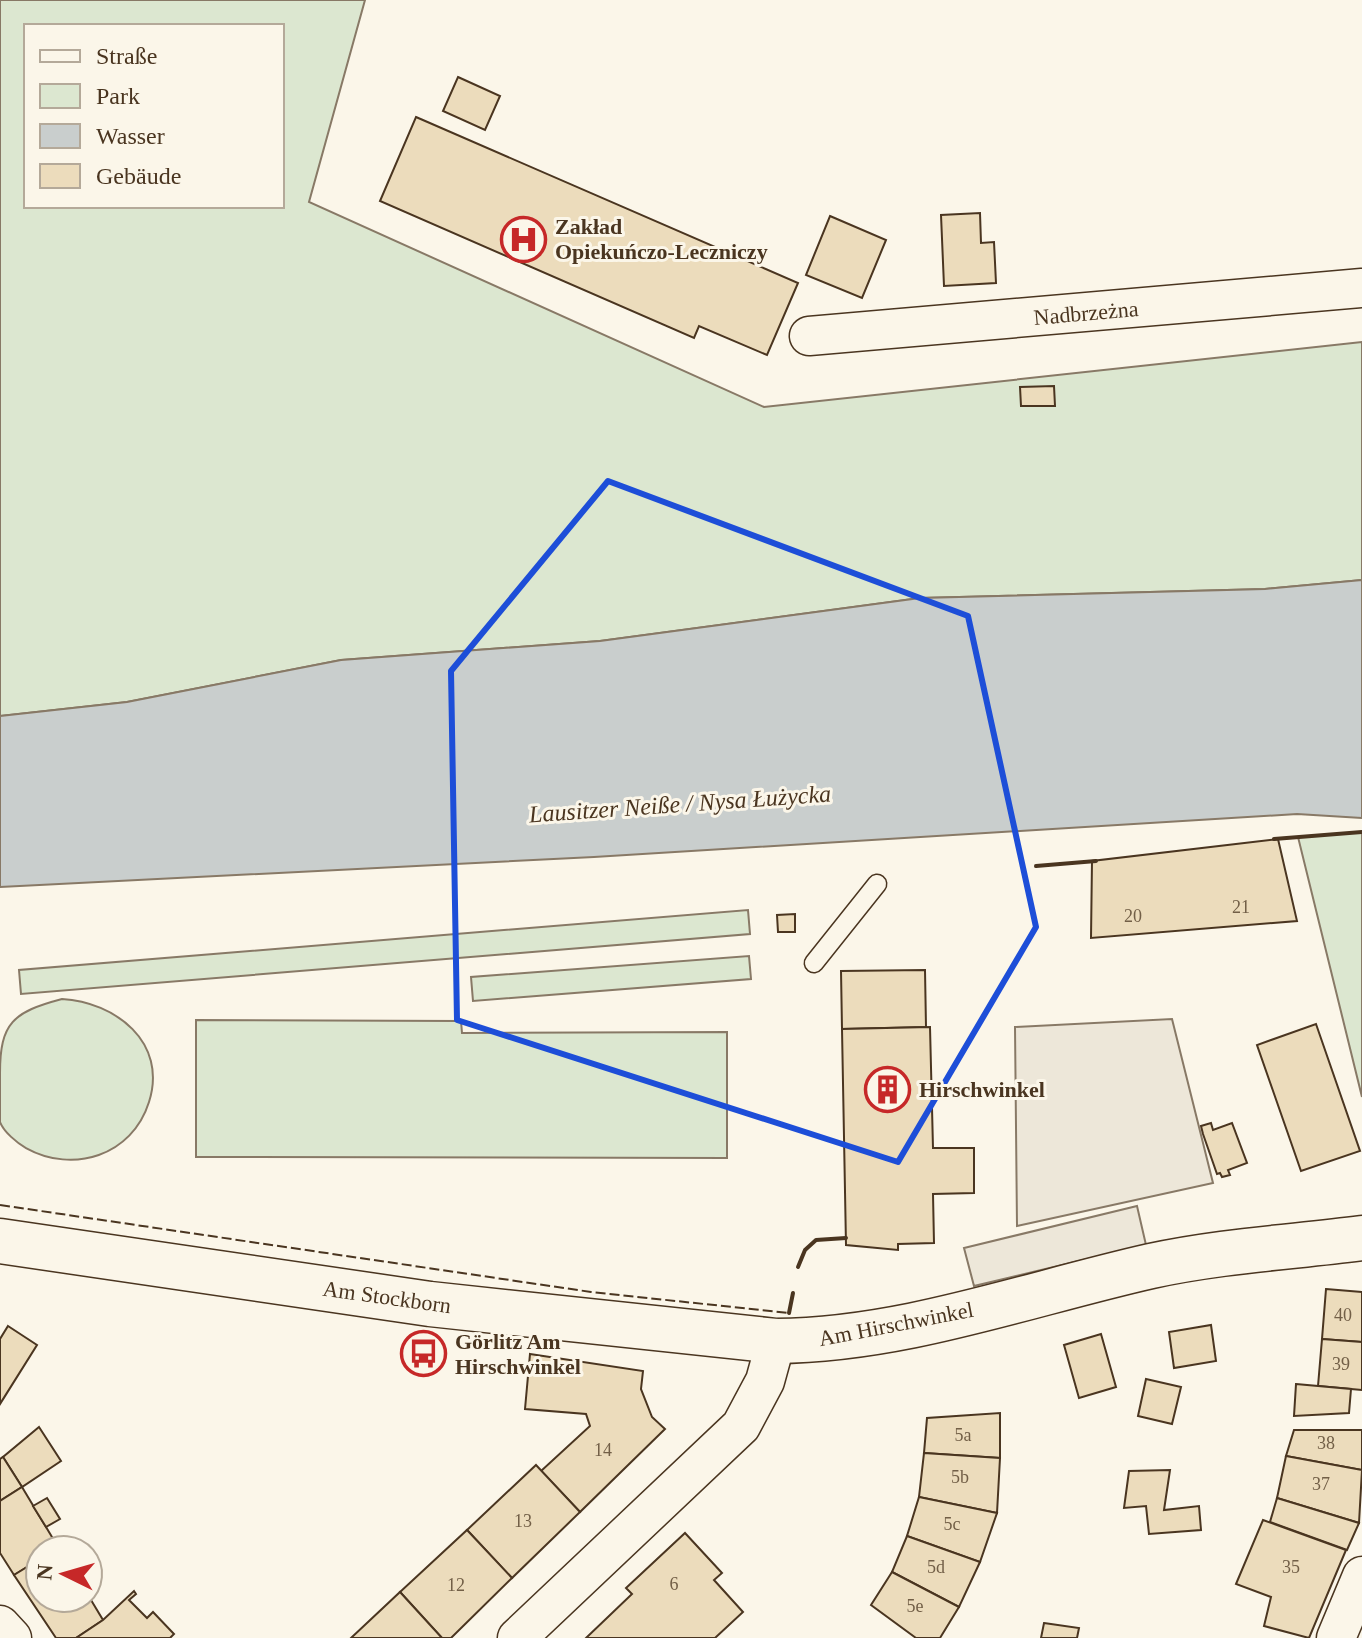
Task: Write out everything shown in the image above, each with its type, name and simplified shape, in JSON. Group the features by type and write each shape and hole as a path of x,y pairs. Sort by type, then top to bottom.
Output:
{"street":[{"name":"Nadbrzeżna","path":"809,336 1362,288"},
{"name":"Am Hirschwinkel","path":"776,1341 821,1340 902,1327 1154,1265 1362,1238"},
{"name":"Am Stockborn","path":"0,1241 430,1304 776,1341"},
{"path":"517,1638 741,1426 765,1381 776,1341"},
{"path":"1336,1638 1362,1576"},
{"path":"0,1625 12,1638"}],"lane":[{"path":"814,963 877,884"}],"highlighted area":[{"path":"608,481 968,616 1036,927 898,1162 457,1020 451,671"}],"green space":[{"path":"0,0 365,0 309,202 764,407 1362,342 1362,580 1265,589 920,598 600,641 341,660 127,702 0,716"},
{"path":"1362,832 1362,1097 1298,837"},
{"path":"748,910 750,934 21,994 19,970"},
{"path":"749,956 751,979 473,1001 471,977"},
{"path":"62,999 101,1008 118,1017 144,1044 151,1061 153,1080 141,1121 115,1147 81,1159 44,1156 26,1148 4,1130 0,1122 1,1056 7,1031 21,1015"},
{"path":"196,1020 461,1021 462,1033 727,1032 727,1158 196,1157"}],"shaded area":[{"path":"1172,1019 1213,1183 1017,1226 1015,1027"},
{"path":"1137,1206 1146,1245 974,1286 964,1248"}],"water":[{"name":"Lausitzer Neiße / Nysa Łużycka","path":"1362,580 1362,818 1297,814 594,857 0,887 0,716 127,702 341,660 600,641 920,598 1265,589"}],"building":[{"path":"458,77 500,96 485,130 443,111"},
{"path":"416,117 798,283 767,355 699,326 694,338 380,201"},
{"path":"980,213 981,243 994,242 996,283 944,286 941,215"},
{"path":"830,216 886,240 862,298 806,275"},
{"path":"1054,386 1055,406 1021,406 1020,387"},
{"path":"1278,839 1297,921 1091,938 1092,861"},
{"path":"795,914 795,932 778,932 777,915"},
{"path":"925,970 926,1027 842,1029 841,971"},
{"path":"1316,1024 1360,1151 1301,1171 1257,1045"},
{"name":"Hirschwinkel","path":"930,1027 933,1148 974,1148 974,1193 933,1194 934,1243 898,1244 898,1250 846,1245 842,1029"},
{"path":"1211,1123 1213,1130 1232,1123 1247,1163 1228,1170 1230,1175 1222,1177 1220,1173 1217,1174 1201,1126"},
{"path":"1326,1289 1362,1292 1362,1342 1322,1339"},
{"path":"1211,1325 1216,1361 1174,1368 1169,1332"},
{"path":"8,1326 37,1345 0,1404 0,1339"},
{"path":"1101,1334 1116,1387 1079,1398 1064,1345"},
{"path":"1322,1339 1362,1342 1362,1390 1318,1386"},
{"path":"530,1354 643,1371 641,1389 652,1417 665,1429 580,1512 541,1471 590,1426 586,1414 525,1409"},
{"path":"1146,1379 1181,1387 1172,1424 1138,1416"},
{"path":"1296,1384 1351,1389 1349,1413 1294,1416"},
{"path":"1000,1413 1000,1458 924,1453 927,1418"},
{"path":"39,1427 61,1461 22,1487 3,1457"},
{"path":"1294,1430 1362,1430 1362,1470 1286,1456"},
{"path":"924,1453 1000,1458 997,1513 919,1497"},
{"path":"1286,1456 1362,1470 1359,1523 1277,1498"},
{"path":"3,1457 22,1487 0,1501 0,1459"},
{"path":"536,1465 580,1512 512,1578 467,1530"},
{"path":"1170,1470 1164,1510 1199,1506 1201,1530 1149,1534 1146,1506 1124,1508 1129,1471"},
{"path":"22,1487 50,1534 24,1534 24,1569 14,1575 0,1553 0,1501"},
{"path":"919,1497 997,1513 980,1562 907,1536"},
{"path":"47,1498 60,1519 46,1527 33,1506"},
{"path":"1277,1498 1359,1523 1347,1550 1270,1522"},
{"path":"1263,1520 1346,1550 1309,1638 1264,1626 1271,1597 1236,1584"},
{"path":"467,1530 512,1578 451,1638 442,1638 400,1592"},
{"path":"685,1533 722,1573 714,1580 743,1612 715,1638 586,1638 632,1594 626,1588"},
{"path":"907,1536 980,1562 959,1607 892,1572"},
{"path":"24,1569 24,1590 14,1575"},
{"path":"892,1572 959,1607 940,1638 916,1638 871,1605"},
{"path":"134,1591 136,1594 129,1600 147,1618 153,1612 174,1634 170,1638 76,1638 103,1620"},
{"path":"400,1592 442,1638 351,1638"},
{"path":"40,1614 99,1614 103,1620 76,1638 56,1638"},
{"path":"1044,1623 1079,1628 1077,1638 1041,1638"}],"fence":[{"path":"0,1205 591,1292 789,1313"}],"wall":[{"path":"1274,839 1362,832"},
{"path":"1036,866 1096,861"},
{"path":"798,1267 805,1250 816,1240 846,1238"},
{"path":"789,1313 793,1293"}],"place":[{"name":"Zakład Opiekuńczo-Leczniczy","path":"524,239"},
{"name":"Hirschwinkel","path":"888,1089"},
{"name":"Görlitz Am Hirschwinkel","path":"424,1354"}]}
